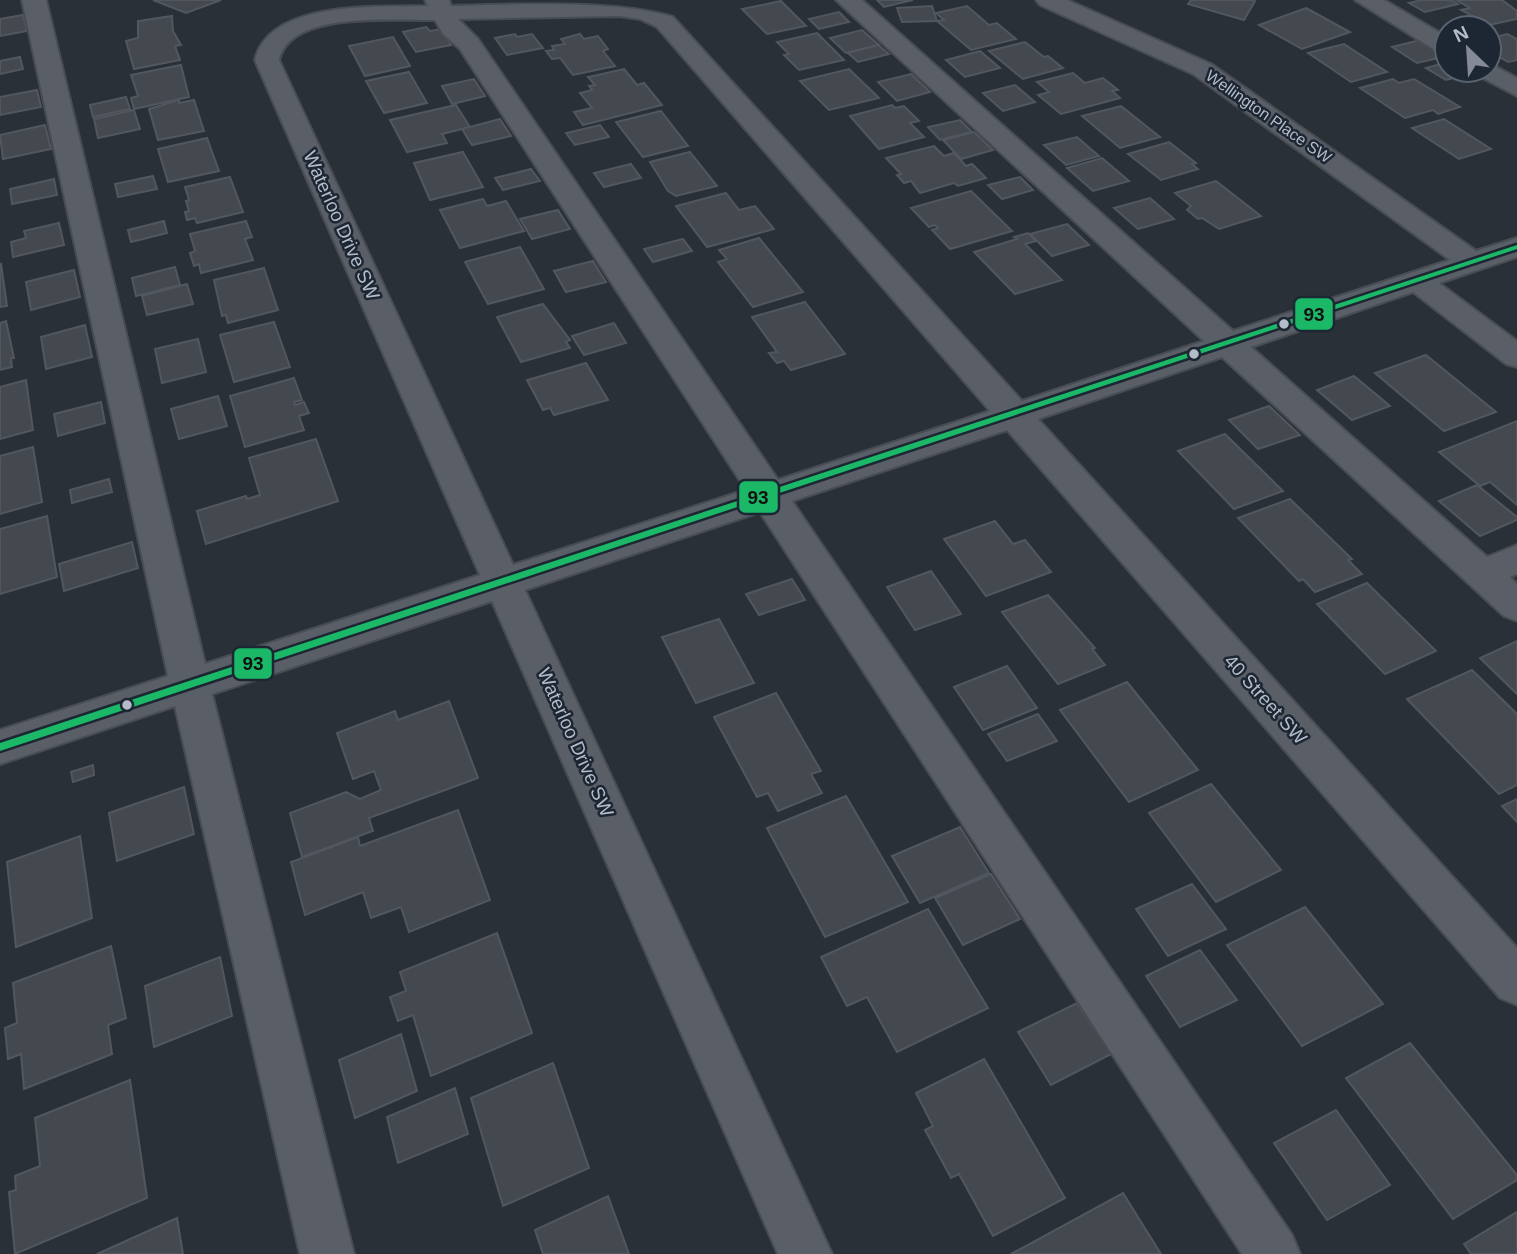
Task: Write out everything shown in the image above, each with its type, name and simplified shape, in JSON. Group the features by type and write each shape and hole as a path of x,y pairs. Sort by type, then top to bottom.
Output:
{"street":[{"path":"34,0 190,684 327,1254"},
{"path":"848,0 1517,606"},
{"name":"Wellington Place SW","path":"1048,0 1202,69 1472,262"},
{"path":"1367,0 1433,39"},
{"path":"440,6 451,29 469,44 1273,1254"},
{"name":"Waterloo Drive SW","path":"805,1254 267,60 268,52 278,38 299,25 319,19 440,6 619,9 646,13 665,22 1015,415"},
{"path":"0,747 1015,415 1517,247"},
{"path":"1416,280 1517,356"},
{"name":"40 Street SW","path":"1015,415 1517,982"},
{"path":"1482,574 1517,559"}],"building":[{"path":"153,0 221,0 186,13"},
{"path":"877,0 913,0 884,7"},
{"path":"1191,0 1255,1 1244,20 1188,4"},
{"path":"1451,0 1458,4 1425,12 1409,3"},
{"path":"1456,0 1502,0 1517,11 1517,19 1503,22 1503,14 1468,14 1461,10 1470,8"},
{"path":"781,1 806,26 767,34 742,9"},
{"path":"932,6 937,21 902,22 897,8"},
{"path":"967,6 989,25 997,23 1016,39 971,50 937,21 944,20 936,13"},
{"path":"1306,8 1350,32 1302,49 1259,25"},
{"path":"839,12 849,22 819,29 809,19"},
{"path":"23,15 27,31 0,36 0,19"},
{"path":"172,16 173,31 181,45 175,46 180,60 134,69 126,41 138,38 138,21"},
{"path":"426,27 430,31 442,29 451,45 416,52 403,32"},
{"path":"862,30 879,45 846,53 830,38"},
{"path":"817,33 844,60 799,70 784,55 789,54 777,42"},
{"path":"515,34 517,37 532,34 543,48 507,55 495,38"},
{"path":"580,34 584,39 598,36 608,49 603,51 615,66 573,75 560,58 552,59 546,51 554,50 552,46 565,44 561,39"},
{"path":"1507,34 1517,39 1517,60 1508,62 1503,59 1503,35"},
{"path":"393,37 410,66 365,76 349,46"},
{"path":"1420,40 1433,48 1433,59 1417,63 1392,47"},
{"path":"1025,42 1063,68 1023,79 989,51"},
{"path":"1344,44 1387,72 1351,82 1308,53"},
{"path":"878,45 889,54 858,62 848,53"},
{"path":"980,51 1000,68 965,77 946,60"},
{"path":"20,57 23,69 0,74 0,61"},
{"path":"181,65 189,97 134,109 131,98 138,96 131,75"},
{"path":"624,69 637,85 644,83 662,105 583,125 574,112 592,108 580,93 592,90 589,86 595,85 588,77"},
{"path":"849,69 879,98 829,110 800,81"},
{"path":"409,72 427,103 384,113 366,81"},
{"path":"1073,73 1085,83 1103,78 1118,90 1112,91 1120,98 1061,114 1038,95 1049,92 1037,82"},
{"path":"911,74 930,92 897,101 878,82"},
{"path":"474,79 485,96 452,104 442,86"},
{"path":"1393,79 1399,83 1414,79 1460,107 1438,114 1433,110 1405,118 1360,88"},
{"path":"1015,85 1035,102 1003,111 983,93"},
{"path":"37,90 41,107 0,115 0,97"},
{"path":"126,97 130,109 93,117 90,105"},
{"path":"179,100 179,103 194,100 204,131 158,140 149,109"},
{"path":"456,105 470,127 442,134 447,143 407,152 390,120"},
{"path":"892,105 895,108 904,106 919,121 910,123 924,137 879,149 850,116"},
{"path":"1121,106 1160,137 1120,148 1082,116"},
{"path":"134,110 140,129 98,138 94,119"},
{"path":"661,111 688,146 643,157 616,122"},
{"path":"500,119 511,136 472,145 462,129"},
{"path":"1444,119 1491,149 1459,159 1412,128"},
{"path":"960,120 972,132 940,140 928,127"},
{"path":"45,125 51,149 3,159 0,135"},
{"path":"600,125 609,137 575,145 566,133"},
{"path":"974,132 993,150 961,159 943,140"},
{"path":"1077,137 1099,156 1066,165 1044,145"},
{"path":"207,138 219,171 168,182 158,149"},
{"path":"1169,142 1196,163 1192,164 1198,169 1161,180 1128,154"},
{"path":"934,146 944,156 954,153 966,166 972,164 986,178 958,186 954,183 920,193 911,181 904,183 897,175 901,174 886,158"},
{"path":"463,152 483,187 430,200 414,163"},
{"path":"690,152 717,186 676,196 668,191 650,162"},
{"path":"1102,158 1129,181 1093,191 1067,168"},
{"path":"631,164 641,178 604,187 594,173"},
{"path":"531,169 540,181 503,190 495,178"},
{"path":"153,176 157,189 118,197 115,184"},
{"path":"230,177 243,212 197,223 195,218 187,220 185,212 189,211 186,201 189,200 185,187"},
{"path":"1020,177 1033,190 1002,199 988,185"},
{"path":"54,179 57,195 12,204 10,189"},
{"path":"1216,181 1261,216 1219,229 1202,218 1198,219 1187,210 1191,206 1175,193"},
{"path":"971,191 1012,231 950,249 932,230 938,228 935,225 929,227 911,208"},
{"path":"726,193 739,210 755,206 774,229 707,247 676,206"},
{"path":"1150,198 1174,219 1138,229 1114,208"},
{"path":"483,199 487,206 506,201 524,231 460,248 440,210"},
{"path":"558,210 570,229 532,239 520,219"},
{"path":"164,221 167,233 131,242 128,230"},
{"path":"246,221 252,237 245,239 253,260 201,273 199,264 194,266 190,253 195,251 190,234"},
{"path":"59,223 64,245 13,257 11,242 26,238 24,231"},
{"path":"1067,224 1089,245 1052,256 1030,234"},
{"path":"1028,233 1036,241 1025,244 1062,280 1015,294 974,252"},
{"path":"759,238 803,292 753,307 718,262 727,259 719,250"},
{"path":"683,239 692,251 653,262 644,249"},
{"path":"520,247 544,289 488,304 465,262"},
{"path":"593,261 606,282 566,292 554,271"},
{"path":"0,265 7,306 0,307"},
{"path":"175,267 180,285 136,296 132,278"},
{"path":"264,268 278,310 228,323 226,315 222,316 214,280"},
{"path":"74,270 80,297 31,310 26,282"},
{"path":"187,284 193,304 147,315 142,296"},
{"path":"805,302 845,354 791,370 784,361 777,363 769,353 777,352 752,317"},
{"path":"543,304 570,340 566,342 570,348 521,362 497,317"},
{"path":"6,321 14,358 11,358 12,367 0,370 0,323"},
{"path":"274,322 290,367 234,382 220,335"},
{"path":"614,323 626,343 584,355 572,336"},
{"path":"85,325 92,357 46,369 41,337"},
{"path":"198,339 206,372 162,383 155,349"},
{"path":"1426,355 1496,412 1444,431 1375,373"},
{"path":"586,363 608,400 554,415 550,408 543,410 527,380"},
{"path":"1354,376 1390,406 1352,420 1317,390"},
{"path":"294,378 302,400 294,402 295,405 304,402 309,413 299,416 304,430 245,447 230,396"},
{"path":"26,380 33,430 0,439 0,387"},
{"path":"218,396 227,426 179,439 171,409"},
{"path":"101,402 105,423 58,436 54,414"},
{"path":"1269,406 1300,435 1258,449 1229,420"},
{"path":"1517,421 1517,505 1490,482 1480,486 1439,452"},
{"path":"1225,434 1283,491 1234,509 1178,451"},
{"path":"316,439 338,501 206,544 197,511 246,496 247,499 260,495 249,458"},
{"path":"33,447 42,502 0,514 0,456"},
{"path":"109,479 112,492 72,503 70,490"},
{"path":"1477,485 1517,517 1517,520 1480,536 1439,501"},
{"path":"1290,499 1352,559 1348,560 1362,574 1315,592 1303,579 1299,581 1238,518"},
{"path":"47,516 57,577 0,594 0,529"},
{"path":"995,521 1013,544 1025,540 1051,572 986,596 944,539"},
{"path":"132,542 138,568 64,591 59,564"},
{"path":"931,571 961,614 915,630 887,587"},
{"path":"792,579 805,600 759,615 746,594"},
{"path":"1367,583 1436,651 1385,674 1317,604"},
{"path":"1048,595 1095,648 1092,649 1105,665 1058,684 1002,612"},
{"path":"719,619 754,683 696,703 662,637"},
{"path":"1517,641 1517,694 1480,658"},
{"path":"1007,666 1037,708 983,730 954,687"},
{"path":"1472,670 1517,714 1517,785 1499,794 1407,699"},
{"path":"1127,682 1198,770 1129,802 1060,710"},
{"path":"776,693 821,771 811,774 822,793 778,811 768,793 757,797 714,717"},
{"path":"449,701 478,778 369,818 373,831 302,857 290,813 346,792 360,799 381,790 374,771 353,779 337,733 395,711 398,720"},
{"path":"1038,714 1057,741 1007,761 988,734"},
{"path":"93,765 94,775 73,782 71,772"},
{"path":"1211,784 1281,870 1216,902 1149,813"},
{"path":"184,787 194,834 117,861 109,813"},
{"path":"846,796 908,902 825,937 767,828"},
{"path":"1517,799 1517,822 1502,806"},
{"path":"458,810 490,900 409,932 401,907 371,918 363,892 305,915 291,862 358,837 360,846"},
{"path":"960,827 989,873 920,903 892,856"},
{"path":"80,836 92,918 16,947 7,862"},
{"path":"991,874 1020,919 963,945 935,898"},
{"path":"1192,884 1226,929 1168,956 1136,909"},
{"path":"1305,907 1383,1004 1302,1046 1227,945"},
{"path":"928,909 988,1008 897,1052 867,997 847,1006 821,957"},
{"path":"497,933 532,1033 431,1076 413,1015 398,1021 390,997 406,991 400,972"},
{"path":"111,946 126,1018 108,1025 112,1054 24,1089 21,1054 8,1059 5,1028 17,1023 13,983"},
{"path":"1200,950 1237,1000 1180,1027 1146,976"},
{"path":"220,957 232,1016 154,1047 145,986"},
{"path":"1077,1003 1111,1054 1051,1085 1018,1032"},
{"path":"401,1034 417,1091 355,1118 339,1060"},
{"path":"1410,1043 1517,1175 1517,1180 1453,1219 1346,1078"},
{"path":"984,1059 1065,1198 993,1236 959,1174 951,1178 925,1130 933,1126 916,1093"},
{"path":"553,1063 589,1168 503,1206 471,1098"},
{"path":"130,1080 147,1198 15,1254 9,1192 16,1190 15,1176 40,1166 35,1118"},
{"path":"455,1088 468,1134 398,1163 387,1117"},
{"path":"1336,1110 1390,1185 1327,1220 1274,1143"},
{"path":"1123,1193 1161,1254 1011,1254"},
{"path":"608,1196 629,1254 543,1254 535,1230"},
{"path":"1517,1212 1517,1254 1471,1254 1464,1244"},
{"path":"177,1218 183,1254 97,1254"}],"transit line":[{"name":"93","path":"0,747 1517,247"}]}
